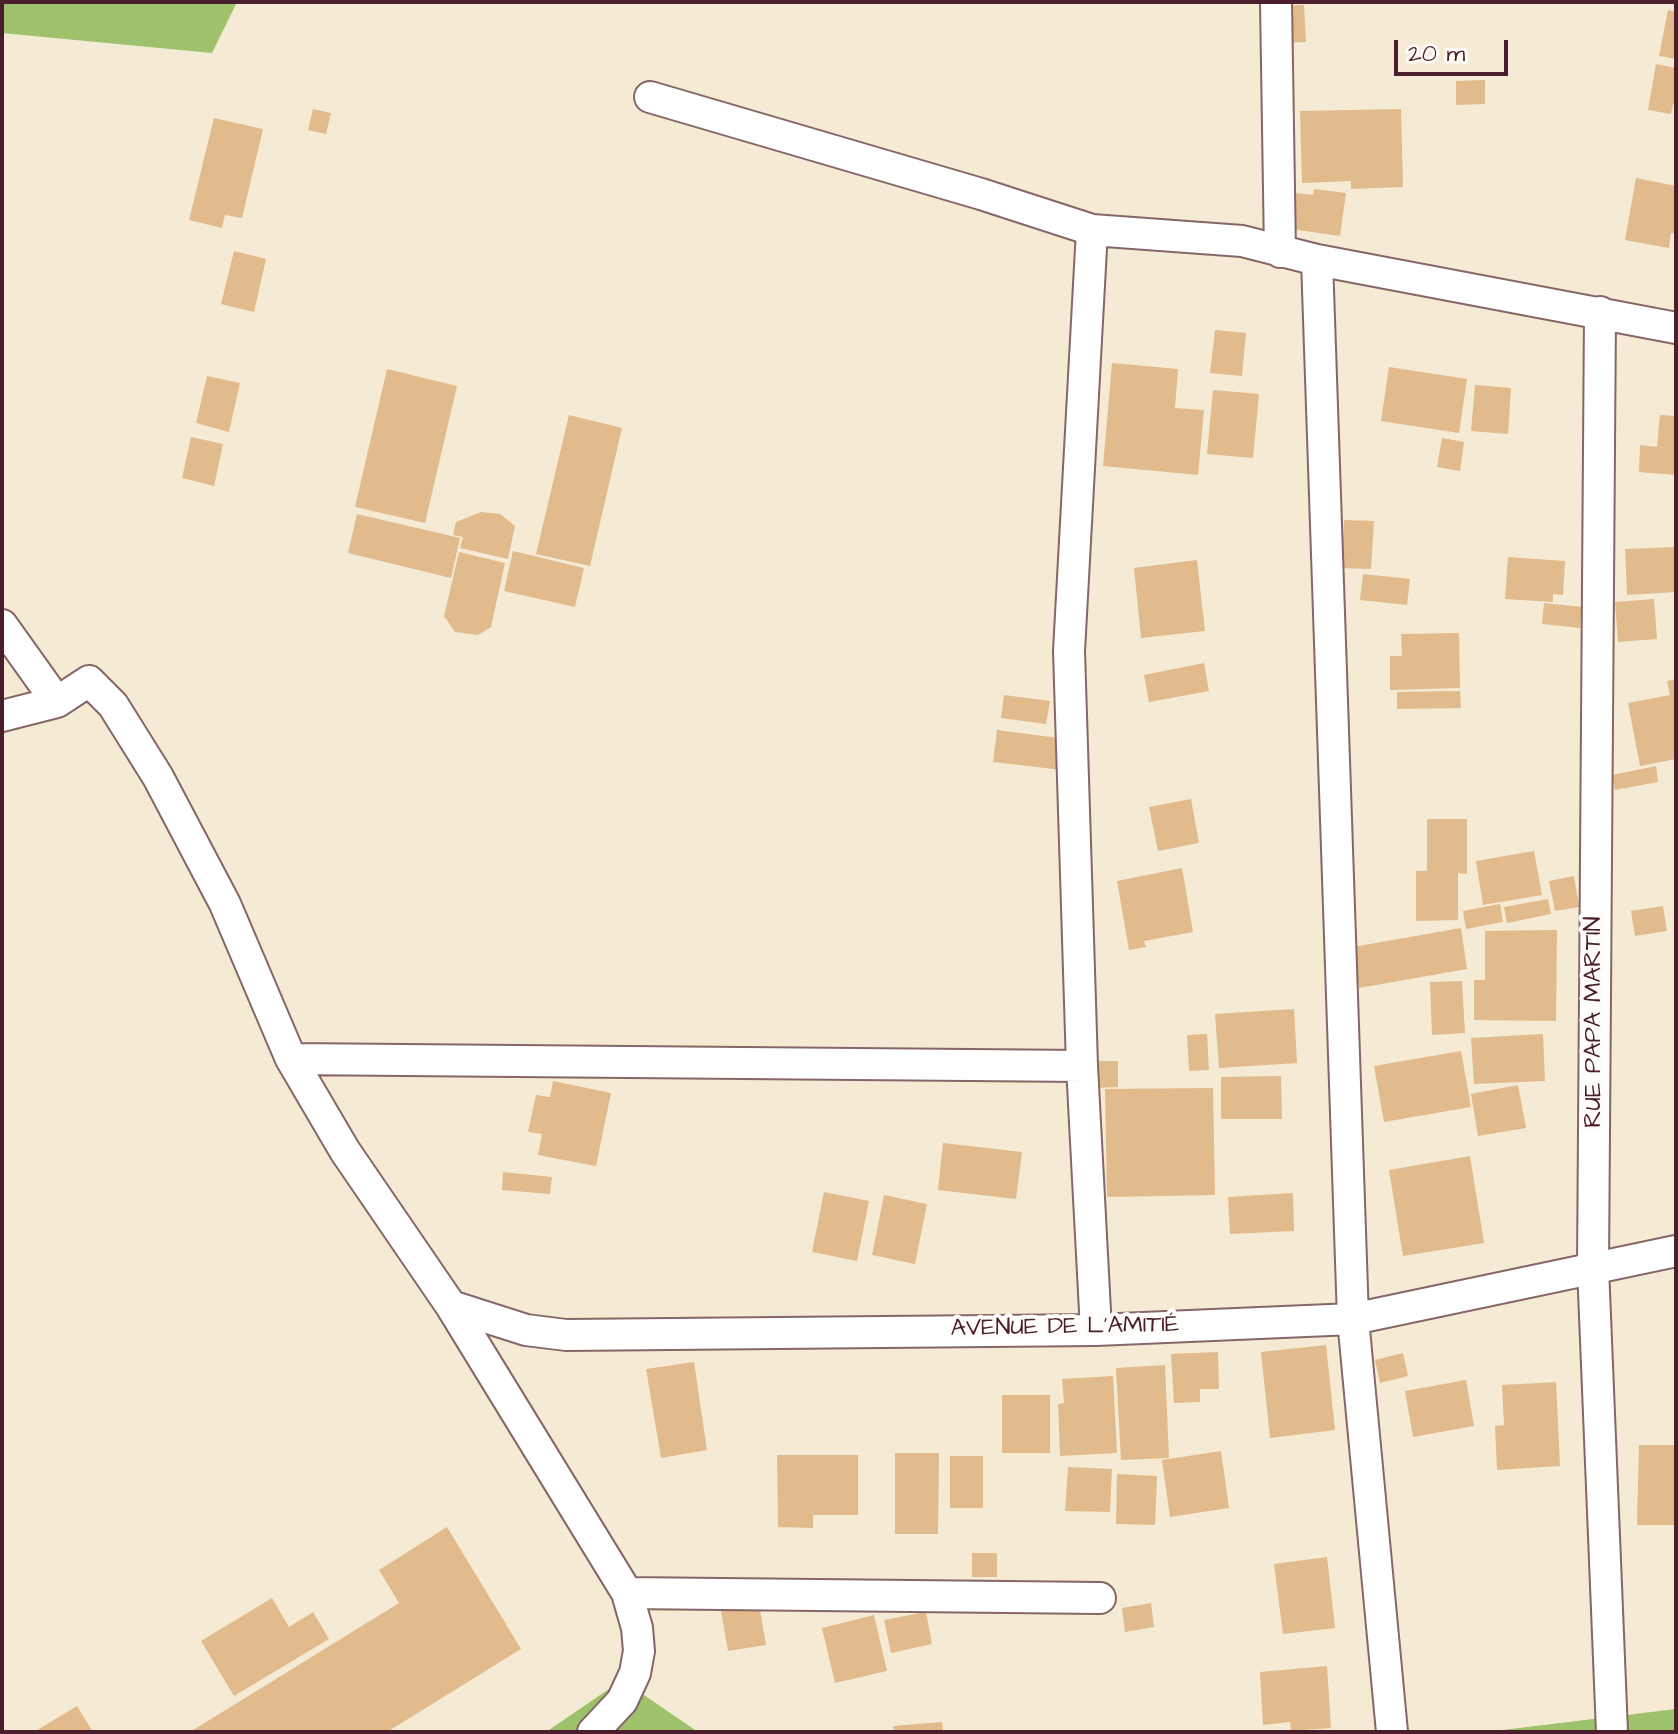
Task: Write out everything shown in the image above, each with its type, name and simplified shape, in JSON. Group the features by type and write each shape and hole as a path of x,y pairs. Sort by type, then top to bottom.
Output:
{"street":[{"path":"1276,2 1280,252"},
{"path":"650,97 966,189 1092,230 1242,241 1317,260 1676,328"},
{"path":"1092,230 1069,651 1082,1066 1096,1330"},
{"path":"1317,260 1353,1319 1392,1732"},
{"name":"RUE PAPA MARTIN","path":"1600,312 1593,1267 1612,1732"},
{"path":"2,625 57,702"},
{"path":"2,716 57,702 89,681 113,705 158,777 218,891 291,1059 345,1151 451,1306 627,1593 637,1628 639,1651 635,1673 622,1701 605,1723 593,1732"},
{"path":"291,1059 1082,1066"},
{"name":"AVENUE DE L'AMITIÉ","path":"451,1306 526,1330 566,1335 1096,1330 1353,1319 1676,1251"},
{"path":"627,1593 1100,1598"}],"green space":[{"path":"2,2 237,2 212,53 2,33"},
{"path":"622,1680 698,1732 546,1732"},
{"path":"1676,1709 1676,1732 1486,1732"}],"building":[{"path":"1304,5 1306,42 1283,43 1282,6"},
{"path":"1668,10 1676,12 1676,59 1659,56"},
{"path":"1656,64 1676,68 1676,105 1673,104 1671,114 1648,110"},
{"path":"1485,80 1485,104 1456,105 1456,81"},
{"path":"313,109 331,113 326,134 308,130"},
{"path":"1401,109 1403,187 1351,189 1351,181 1302,183 1300,111"},
{"path":"214,118 263,129 242,218 225,215 222,228 189,220"},
{"path":"1636,178 1676,186 1676,234 1671,233 1669,248 1625,240"},
{"path":"1314,189 1346,193 1340,236 1291,229 1296,193 1313,195"},
{"path":"234,251 266,259 254,312 221,304"},
{"path":"1215,330 1246,333 1242,376 1210,373"},
{"path":"1112,363 1178,369 1175,408 1204,410 1198,475 1103,466"},
{"path":"1389,367 1467,379 1459,433 1381,421"},
{"path":"387,369 457,386 425,523 355,507"},
{"path":"207,376 240,383 229,432 196,423"},
{"path":"1475,385 1511,388 1508,434 1471,431"},
{"path":"1213,390 1259,394 1253,458 1207,454"},
{"path":"569,415 622,428 590,566 536,554"},
{"path":"1660,415 1676,416 1676,475 1639,472 1640,445 1657,447"},
{"path":"191,437 223,444 214,486 182,478"},
{"path":"1442,438 1464,442 1460,471 1437,467"},
{"path":"481,512 500,514 515,526 508,559 460,548 463,537 453,535 456,522"},
{"path":"357,514 460,538 451,578 348,553"},
{"path":"1344,520 1374,521 1371,569 1342,568"},
{"path":"1676,547 1676,592 1627,595 1625,549"},
{"path":"513,551 584,568 575,607 504,591"},
{"path":"459,552 505,563 491,627 478,635 455,632 444,616"},
{"path":"1508,557 1565,561 1563,595 1553,594 1553,602 1505,599"},
{"path":"1197,560 1205,631 1141,638 1134,568"},
{"path":"1363,574 1410,579 1407,605 1360,600"},
{"path":"1654,599 1657,639 1618,642 1615,602"},
{"path":"1544,603 1582,607 1580,628 1542,624"},
{"path":"1459,633 1460,688 1390,690 1390,656 1402,656 1401,634"},
{"path":"1204,663 1209,691 1149,702 1144,675"},
{"path":"1676,679 1676,759 1640,766 1628,703 1670,695 1667,681"},
{"path":"1460,691 1461,708 1397,709 1397,692"},
{"path":"1004,695 1050,701 1046,724 1001,718"},
{"path":"997,730 1066,739 1062,770 993,762"},
{"path":"1656,766 1658,782 1615,790 1612,775"},
{"path":"1191,799 1199,843 1158,851 1149,807"},
{"path":"1427,819 1467,819 1467,874 1458,873 1458,920 1416,921 1416,871 1427,871"},
{"path":"1534,851 1542,895 1483,905 1476,861"},
{"path":"1182,868 1193,932 1144,941 1146,947 1129,950 1117,881"},
{"path":"1574,876 1579,907 1555,911 1549,881"},
{"path":"1548,899 1551,914 1507,923 1504,907"},
{"path":"1500,904 1503,922 1466,929 1463,911"},
{"path":"1663,906 1667,931 1635,936 1631,911"},
{"path":"1461,928 1467,969 1359,988 1353,947"},
{"path":"1557,930 1556,1021 1474,1020 1474,980 1485,980 1485,931"},
{"path":"1462,981 1465,1033 1432,1035 1430,982"},
{"path":"1294,1009 1297,1063 1219,1068 1215,1014"},
{"path":"1207,1034 1209,1070 1189,1071 1187,1035"},
{"path":"1543,1034 1545,1081 1474,1084 1471,1038"},
{"path":"1461,1051 1471,1107 1384,1122 1374,1066"},
{"path":"1095,1061 1118,1061 1118,1087 1096,1088"},
{"path":"1281,1076 1282,1119 1221,1119 1221,1077"},
{"path":"553,1081 611,1093 596,1166 538,1155 542,1134 528,1132 536,1095 550,1097"},
{"path":"1518,1085 1526,1128 1478,1136 1471,1094"},
{"path":"1213,1088 1215,1195 1107,1197 1105,1089"},
{"path":"943,1143 1022,1152 1016,1199 938,1190"},
{"path":"1470,1156 1484,1243 1403,1256 1389,1170"},
{"path":"503,1172 552,1177 550,1194 502,1190"},
{"path":"824,1192 869,1201 857,1261 812,1252"},
{"path":"1293,1193 1294,1231 1230,1234 1228,1197"},
{"path":"884,1195 927,1204 915,1264 872,1255"},
{"path":"1326,1345 1335,1430 1270,1438 1261,1352"},
{"path":"1218,1352 1219,1389 1200,1389 1200,1402 1174,1403 1171,1354"},
{"path":"1403,1353 1408,1376 1380,1383 1375,1360"},
{"path":"694,1362 707,1450 661,1458 646,1369"},
{"path":"1165,1365 1169,1458 1121,1460 1116,1368"},
{"path":"1113,1376 1117,1453 1060,1456 1058,1404 1064,1403 1062,1379"},
{"path":"1466,1380 1474,1426 1413,1437 1405,1391"},
{"path":"1556,1382 1560,1466 1497,1470 1495,1426 1504,1425 1502,1385"},
{"path":"1002,1395 1050,1395 1050,1453 1002,1453"},
{"path":"1639,1445 1676,1445 1676,1525 1637,1525"},
{"path":"1221,1451 1229,1508 1170,1517 1162,1460"},
{"path":"895,1453 939,1453 938,1534 895,1534"},
{"path":"777,1455 858,1455 858,1515 813,1515 813,1528 778,1527"},
{"path":"950,1456 983,1456 983,1508 950,1508"},
{"path":"1068,1467 1112,1469 1110,1512 1065,1511"},
{"path":"1117,1474 1157,1476 1155,1525 1116,1524"},
{"path":"447,1527 521,1649 387,1732 190,1732 399,1603 379,1570"},
{"path":"972,1553 997,1553 997,1577 972,1577"},
{"path":"1327,1557 1335,1628 1283,1634 1274,1564"},
{"path":"272,1598 289,1627 313,1612 329,1639 234,1696 201,1641"},
{"path":"1151,1603 1154,1627 1125,1632 1122,1608"},
{"path":"759,1604 766,1645 728,1651 721,1611"},
{"path":"926,1612 932,1644 891,1653 884,1620"},
{"path":"874,1615 887,1671 835,1683 822,1628"},
{"path":"1327,1666 1331,1728 1291,1731 1290,1722 1263,1725 1260,1672"},
{"path":"77,1706 93,1732 34,1732"},
{"path":"942,1722 943,1732 894,1732 893,1726"}]}
